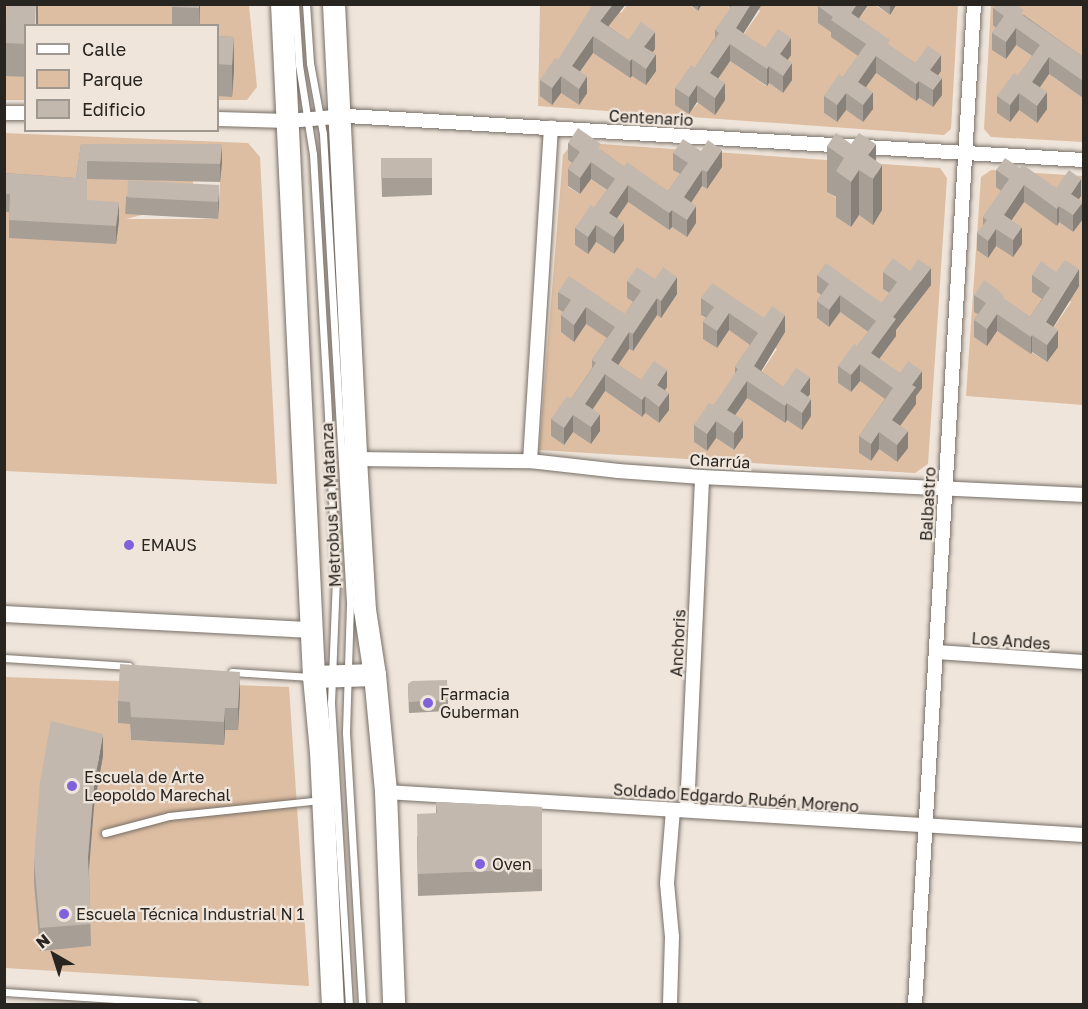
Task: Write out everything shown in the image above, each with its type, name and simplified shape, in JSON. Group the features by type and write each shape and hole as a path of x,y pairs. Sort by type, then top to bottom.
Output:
{"highway":[{"path":"282,4 314,118 356,459 365,610 375,675 386,792 394,1005"},
{"path":"333,1005 323,799 332,677 312,630 314,118 334,4"},
{"path":"332,677 375,675"}],"street":[{"name":"Balbastro","path":"915,1005 974,4"},
{"path":"4,113 24,113"},
{"name":"Centenario","path":"219,119 314,118 550,128 1083,160"},
{"path":"530,461 550,128"},
{"name":"Charrúa","path":"356,459 530,461 618,471 702,477 1083,495"},
{"name":"Anchoris","path":"670,1005 672,938 667,883 680,810 702,477"},
{"path":"4,614 312,630"},
{"name":"Los Andes","path":"936,652 1083,662"},
{"name":"Soldado Edgardo Rubén Moreno","path":"386,792 1083,836"}],"lane":[{"name":"Metrobus La Matanza","path":"295,4 299,65 324,146 350,604 332,677 346,732 362,1005"},
{"name":"Metrobus La Matanza","path":"306,4 314,118 313,154 336,578 331,703 349,1005"},
{"path":"4,658 135,666"},
{"path":"219,671 332,677"},
{"path":"105,833 169,816 323,799"},
{"path":"4,992 195,1005"}],"green space":[{"path":"602,4 561,93 579,105 572,83 593,53 630,78 632,76 628,57 600,37 618,11 621,13 627,5 689,5 698,11 702,5 726,5 739,13 688,114 710,90 730,61 766,86 769,83 783,93 792,80 736,45 760,11 758,9 761,5 848,5 833,34 866,61 824,113 837,122 846,110 864,122 858,98 876,73 916,101 919,98 933,107 930,87 940,71 915,80 851,30 869,5 875,5 890,15 897,5 958,5 951,129 944,135 538,106 540,5"},
{"path":"5,5 9,5 5,75"},
{"path":"38,5 174,5 174,24 38,24"},
{"path":"200,5 249,5 257,87 247,100 219,100 219,24 199,24"},
{"path":"991,5 1083,5 1083,74 1004,33 1006,59 1016,45 1040,62 1010,121 1019,110 1037,123 1032,99 1049,74 1083,98 1083,142 991,137 984,129"},
{"path":"5,75 24,77 24,100 5,100"},
{"path":"4,133 248,143 260,157 277,484 5,471","holes":["221,162 218,219 126,219 192,202 193,181 79,178"]},
{"path":"573,142 940,168 947,178 928,464 915,473 539,450 563,155","holes":["578,145 600,160 598,165 624,184 628,180 668,208 688,180 674,170 683,156 701,168 708,157 722,167 707,189 702,186 684,214 696,223 687,236 672,227 669,230 628,202 609,230 624,240 614,254 596,242 588,253 575,245 591,223 594,225 615,196 591,179 580,194 568,187 580,169 568,160","836,179 851,190 859,179 875,189 868,201 882,210 873,224 859,215 851,227 836,217 844,204 828,192","892,275 910,287 918,276 931,285 893,334 896,336 871,370 900,390 908,378 922,388 912,401 915,405 892,437 907,448 897,462 879,449 871,461 859,453 895,402 891,403 861,379 851,392 838,383 854,361 857,363 876,338 840,312 829,327 817,318 829,301 817,292 826,280 882,320 897,299 883,289","636,284 655,296 663,284 677,294 661,317 657,315 633,351 629,349 611,376 641,397 654,378 667,387 657,402 668,410 659,423 645,413 642,417 605,391 585,420 600,431 592,443 573,432 564,445 551,436 566,413 571,416 596,380 592,377 616,342 586,324 574,341 561,332 571,317 559,309 569,293 625,331 641,308 627,298","712,300 764,335 772,323 785,332 775,347 777,349 754,383 783,403 796,385 810,394 800,408 811,416 802,429 787,420 785,423 747,398 727,427 743,437 734,450 716,438 707,451 694,442 709,420 714,422 738,386 735,383 759,348 729,330 717,348 704,339 714,324 701,315"]},
{"path":"991,170 1083,176 1083,219 1083,405 966,396 981,177","holes":["1009,196 1083,219 1073,232 1059,222 1057,225 1024,202 988,258 978,250","1069,300 1071,302 1046,339 1047,362 997,331 987,345 974,336 986,320 1030,334 1050,305"]},
{"path":"4,677 289,687 309,986 5,968","holes":["118,723 225,730 223,744 131,740 130,724","51,744 103,757 94,807 88,879"]}],"building":[{"path":"7,4 36,4 35,24 24,24 24,44 5,43"},
{"path":"172,4 199,4 199,8 172,7"},
{"path":"593,4 613,4 600,21 628,40 641,22 655,32 644,47 656,54 646,69 593,36 572,66 587,76 579,89 561,76 552,88 540,80 555,58 558,60"},
{"path":"733,4 751,4 736,28 765,48 778,29 791,38 780,54 792,63 783,76 769,66 767,69 730,44 710,73 725,83 715,98 697,85 689,97 675,88 691,65 695,68 719,33 715,30"},
{"path":"819,4 857,4 851,13 890,40 887,44 915,63 928,46 941,55 930,70 942,78 933,90 919,81 916,84 876,56 858,82 873,92 863,105 846,93 837,105 824,96 839,74 843,77 866,44 831,20 833,17 818,6"},
{"path":"995,4 1016,4 1024,10 1021,14 1083,57 1083,81 1049,57 1032,82 1047,92 1037,106 1019,93 1010,105 997,96 1014,73 1018,76 1040,45 1016,28 1006,42 992,33 1004,16 993,8"},
{"path":"219,36 234,37 232,65 219,64"},
{"path":"578,128 601,144 598,148 624,167 627,162 668,191 688,163 673,153 683,139 701,151 708,140 722,150 707,172 702,170 684,197 696,206 687,220 672,210 669,213 628,185 609,213 624,223 614,237 596,225 588,237 575,228 591,205 594,208 615,179 591,162 580,178 568,169 580,152 568,143"},
{"path":"836,133 851,144 859,133 876,144 868,155 882,165 873,179 859,170 851,182 836,171 844,158 827,146"},
{"path":"81,144 222,144 220,164 87,161 87,200 119,202 116,226 9,220 10,194 4,194 4,173 76,178"},
{"path":"381,158 432,158 432,178 381,178"},
{"path":"1005,158 1020,168 1022,164 1056,188 1069,170 1081,179 1071,194 1083,202 1073,215 1059,206 1057,209 1024,185 1004,215 1022,227 1013,240 996,229 988,241 977,233 987,220 983,217 1009,179 996,170"},
{"path":"128,180 219,185 218,202 127,197"},
{"path":"893,258 910,271 918,259 931,268 893,317 896,319 871,353 900,373 908,361 922,371 912,385 916,387 892,420 908,431 897,445 879,432 871,444 859,436 893,388 860,364 851,375 838,366 854,344 857,346 876,321 840,295 829,310 817,301 829,284 817,275 826,263 882,303 897,282 883,272"},
{"path":"1065,260 1079,269 1046,322 1058,330 1047,345 997,314 987,329 974,320 986,303 974,295 984,280 999,291 1004,296 1003,298 1030,317 1050,288 1032,275 1041,261 1056,272"},
{"path":"637,267 655,279 663,267 677,277 661,301 657,298 633,334 629,332 611,360 641,380 654,361 667,370 657,385 669,393 659,407 645,396 642,400 605,374 585,404 600,414 591,427 573,415 564,428 551,419 567,396 571,399 596,363 592,360 615,327 586,307 574,325 561,315 571,300 558,292 569,276 625,314 641,291 627,281"},
{"path":"712,283 764,318 772,306 785,315 754,366 783,387 796,368 810,377 800,391 811,399 802,413 787,403 785,406 747,381 727,410 743,420 734,433 716,421 707,434 694,425 709,403 714,405 738,369 735,367 758,333 729,313 717,331 703,322 714,307 701,298"},
{"path":"120,664 240,672 238,708 225,708 224,722 131,717 130,702 118,701"},
{"path":"447,680 448,700 409,702 408,684 412,681"},
{"path":"51,721 103,734 94,785 88,857 91,924 40,928 34,860 40,782"},
{"name":"Oven","path":"436,802 542,807 542,869 418,874 417,814 437,813"}],"place":[{"name":"EMAUS","path":"129,545"},
{"name":"Farmacia Guberman","path":"428,703"},
{"name":"Escuela de Arte Leopoldo Marechal","path":"72,786"},
{"name":"Oven","path":"480,864"},
{"name":"Escuela Técnica Industrial N 1","path":"64,914"}]}
